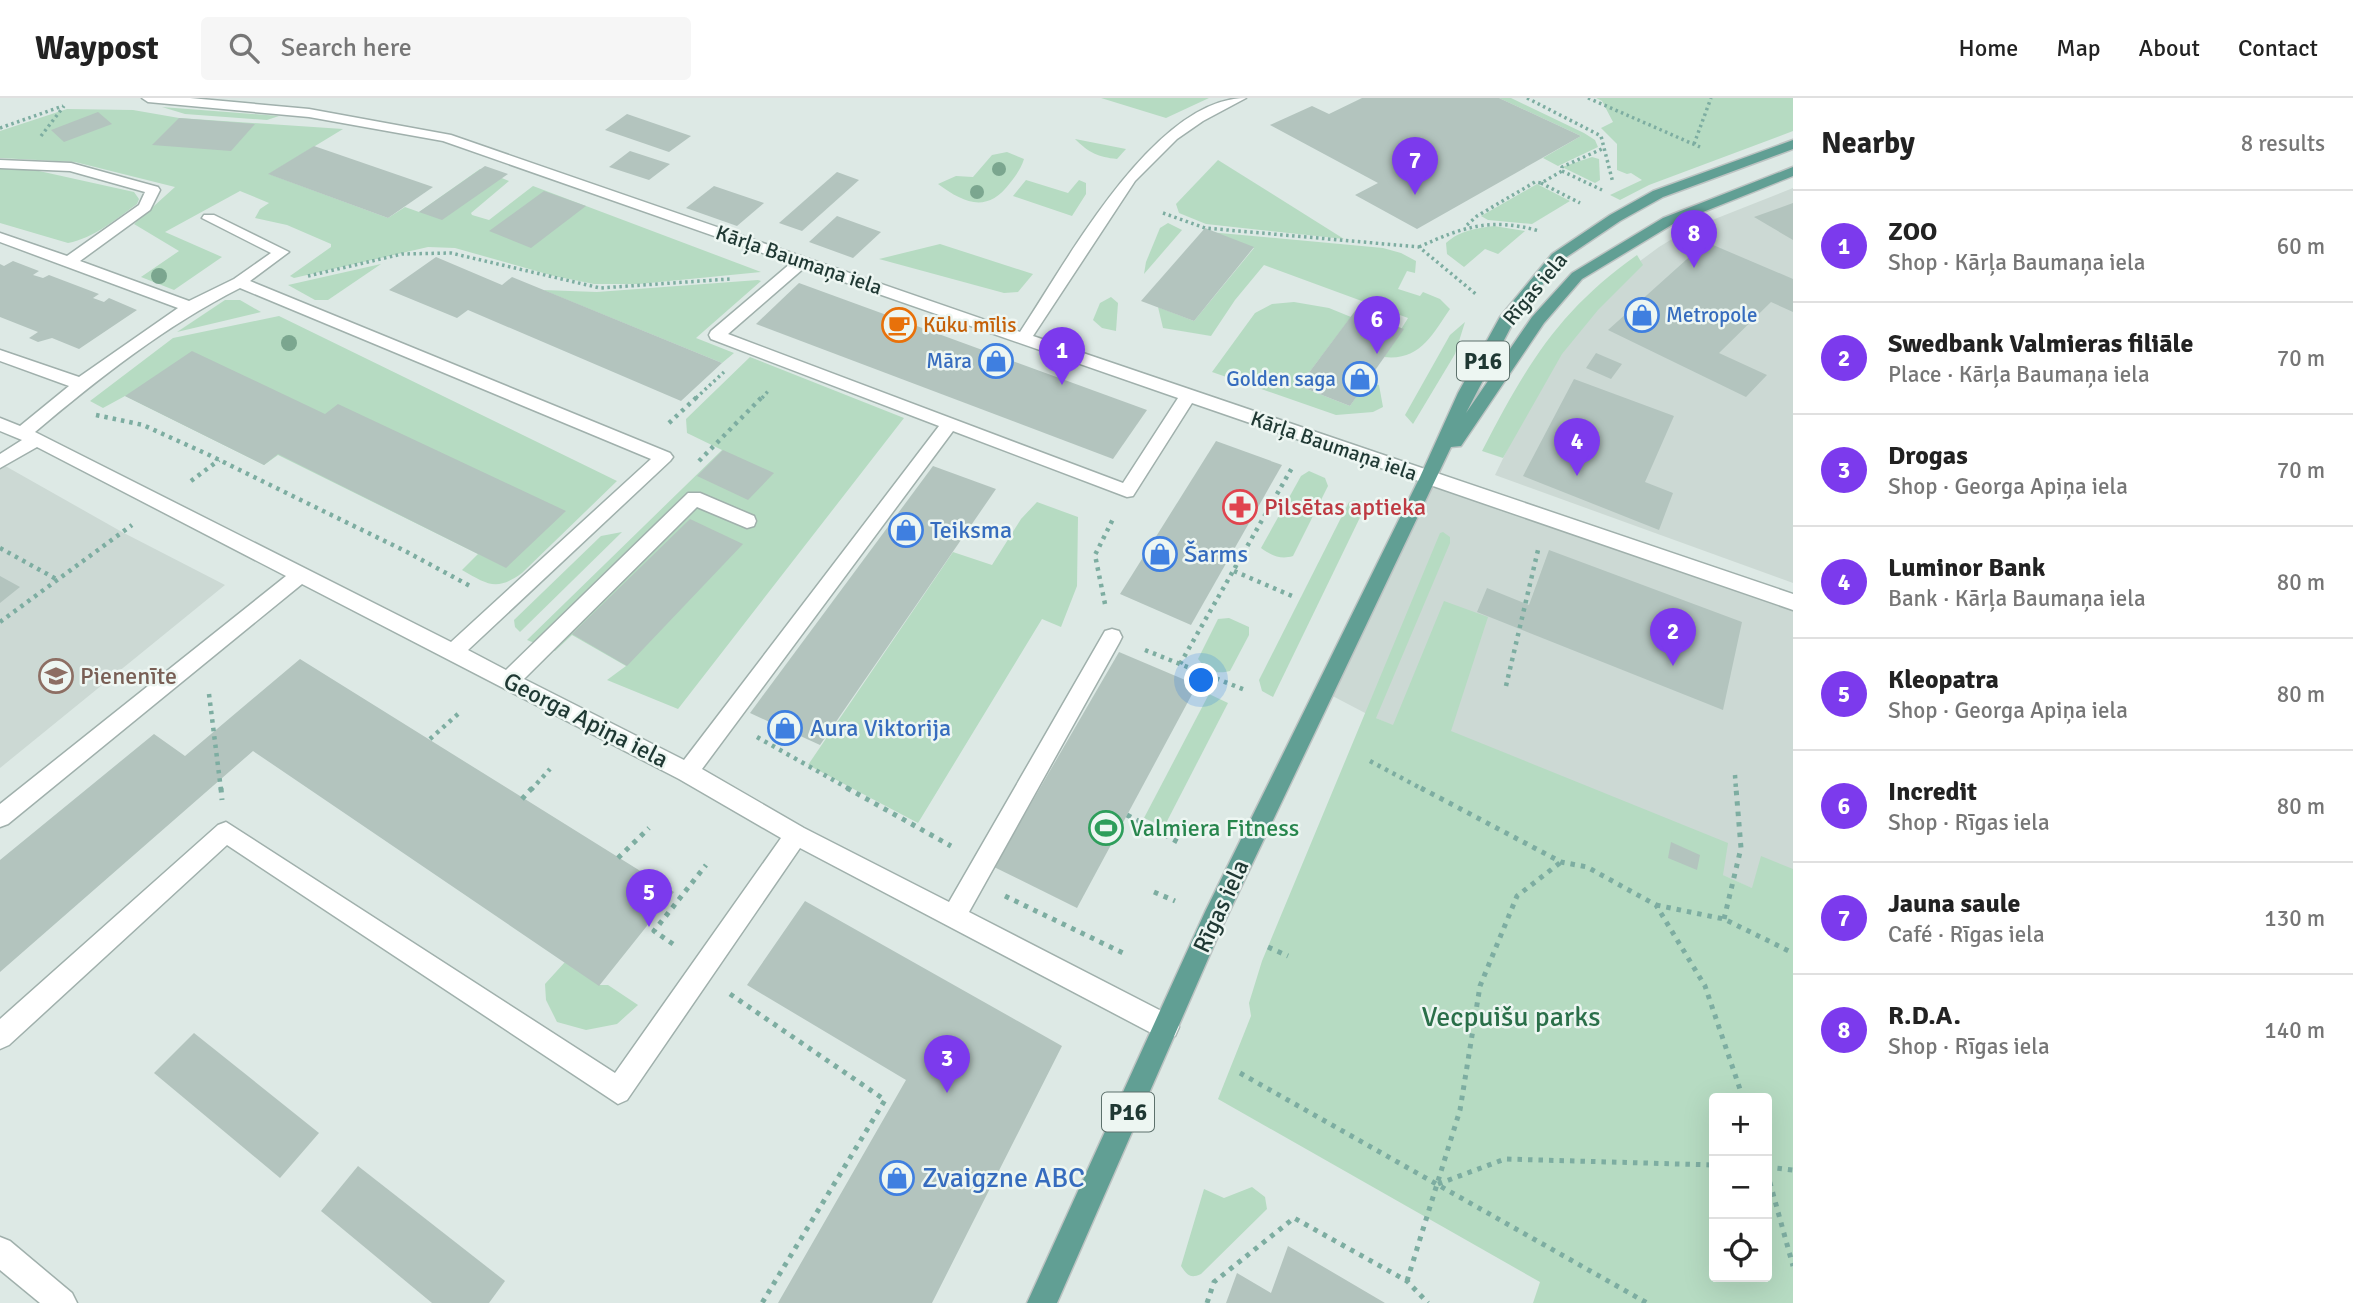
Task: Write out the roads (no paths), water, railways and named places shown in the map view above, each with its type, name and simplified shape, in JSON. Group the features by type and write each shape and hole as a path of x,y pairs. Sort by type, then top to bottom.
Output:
{"main road":[{"name":"Rīgas iela","path":"1042,1303 1213,920 1429,477 1466,393 1508,317 1557,257 1611,220 1658,194 1793,144"},
{"name":"Rīgas iela","path":"1429,477 1450,451 1538,320 1577,276 1668,221 1793,171"}],"street":[{"name":"Kārļa Baumaņa iela","path":"148,98 309,113 446,138 1188,396 1793,602"},
{"path":"1024,338 1130,178 1172,136 1198,118 1240,98"},
{"path":"0,164 71,167 153,190 145,207 69,262"},
{"path":"0,462 81,384 190,307 239,282 282,252 209,218"},
{"path":"0,237 190,307"},
{"path":"802,262 717,335 1127,491 1188,396"},
{"path":"239,282 664,457 453,652"},
{"path":"0,355 81,384"},
{"path":"687,772 951,422"},
{"name":"Georga Apiņa iela","path":"0,424 30,435 687,772 796,835 1166,1027"},
{"path":"508,681 694,498 747,521"},
{"path":"0,817 300,575"},
{"path":"953,917 1112,637"},
{"path":"0,1036 226,832 618,1091 796,835"},
{"path":"0,1251 62,1303"}],"place":[{"name":"Jauna saule","path":"1415,195"},
{"name":"R.D.A.","path":"1694,268"},
{"name":"Metropole","path":"1642,315"},
{"name":"Kūku mīlis","path":"899,325"},
{"name":"Incredit","path":"1377,354"},
{"name":"Māra","path":"996,361"},
{"name":"Golden saga","path":"1360,379"},
{"name":"ZOO","path":"1062,385"},
{"name":"Luminor Bank","path":"1577,476"},
{"name":"Pilsētas aptieka","path":"1240,507"},
{"name":"Teiksma","path":"906,530"},
{"name":"Šarms","path":"1160,554"},
{"name":"Swedbank Valmieras filiāle","path":"1673,666"},
{"name":"Pienenīte","path":"56,676"},
{"name":"Aura Viktorija","path":"785,728"},
{"name":"Valmiera Fitness","path":"1106,828"},
{"name":"Kleopatra","path":"649,927"},
{"name":"Drogas","path":"947,1093"},
{"name":"Zvaigzne ABC","path":"897,1178"}],"park label":[{"name":"Vecpuišu parks","path":"1511,1017"}]}
